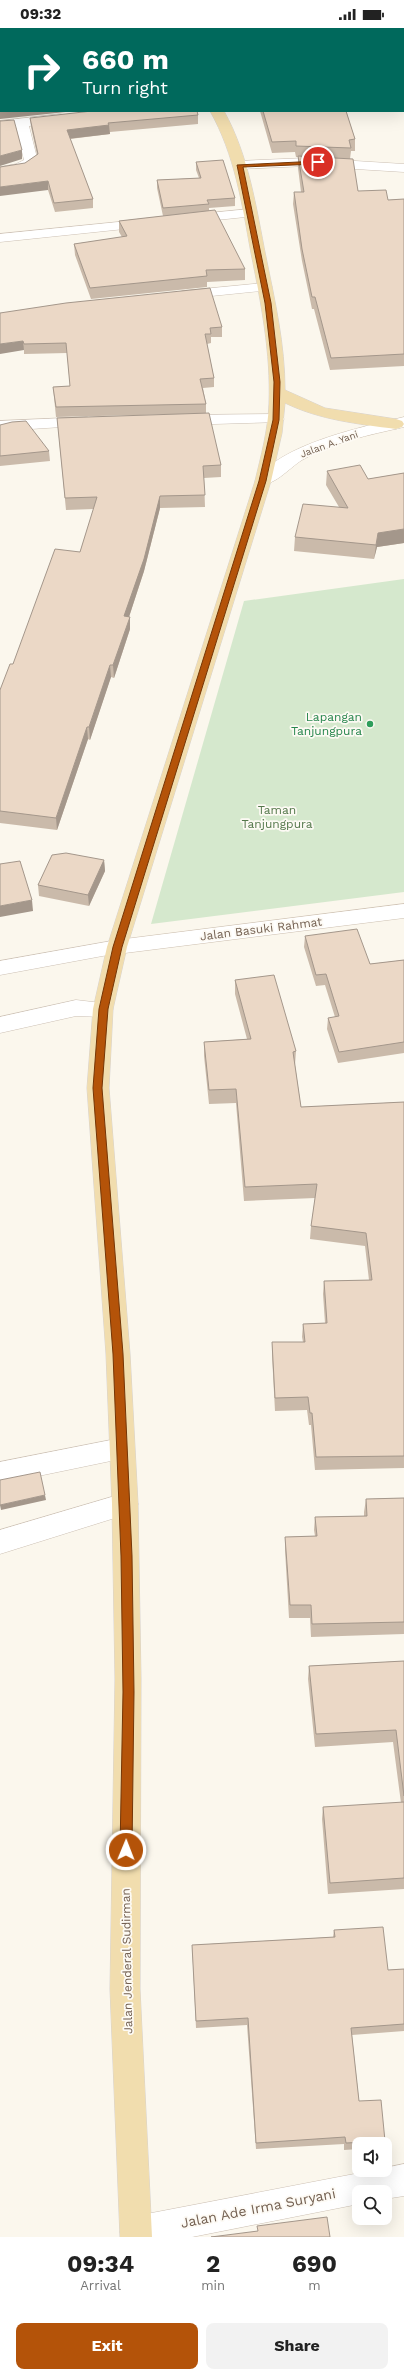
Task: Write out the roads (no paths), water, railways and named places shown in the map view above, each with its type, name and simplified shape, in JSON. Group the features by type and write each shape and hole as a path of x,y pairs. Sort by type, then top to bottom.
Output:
{"main road":[{"name":"Jalan Jenderal Sudirman","path":"136,2234 125,1989 128,1679 125,1504 121,1449 118,1354 98,1088 103,1009 117,947 263,481 276,420 277,392 265,287 240,165 228,129 219,112"},
{"path":"277,392 298,405 312,410 351,419 400,423"}],"street":[{"path":"0,126 76,116"},
{"path":"0,171 20,168 31,162 22,123"},
{"path":"240,165 307,162 404,168"},
{"path":"0,238 250,213"},
{"path":"171,296 265,287"},
{"path":"168,420 276,420"},
{"path":"0,426 106,421"},
{"name":"Jalan A. Yani","path":"263,481 279,466 312,448 357,433 400,423"},
{"name":"Jalan Basuki Rahmat","path":"0,968 117,947 404,911"},
{"path":"0,1025 76,1008 103,1009"},
{"path":"0,1473 121,1449"},
{"path":"0,1542 125,1504"},
{"name":"Jalan Ade Irma Suryani","path":"136,2234 404,2180"}],"place":[{"name":"Lapangan Tanjungpura","path":"370,724"}],"park label":[{"name":"Taman Tanjungpura","path":"277,817"}]}
